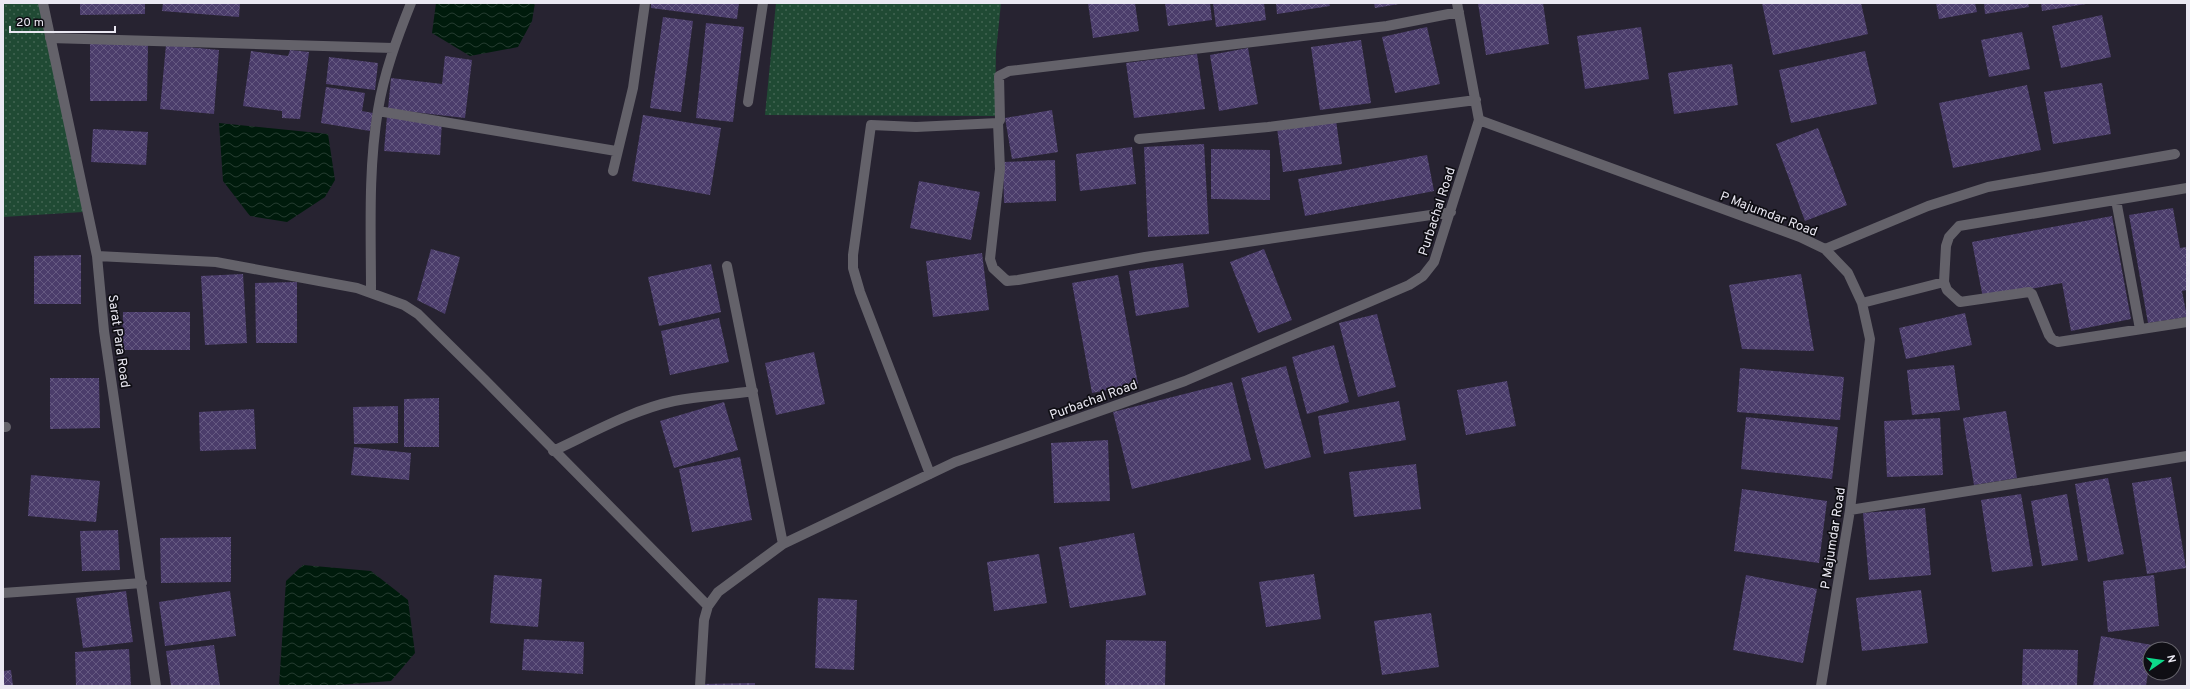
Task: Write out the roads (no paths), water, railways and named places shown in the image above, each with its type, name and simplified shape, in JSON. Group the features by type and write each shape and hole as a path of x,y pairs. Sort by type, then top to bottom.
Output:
{"street":[{"name":"Sarat Para Road","path":"43,3 97,256 104,331 156,686"},
{"path":"371,292 372,179 378,110 393,48 412,3"},
{"path":"613,171 616,151 633,88 645,3"},
{"path":"748,102 762,3"},
{"path":"1451,212 1145,257 1007,281 993,268 990,259 1000,169 998,123 1000,120 999,76 1009,70 1387,26 1458,8 1479,120"},
{"path":"50,38 393,48"},
{"path":"1139,139 1268,127 1476,100"},
{"path":"378,110 616,151"},
{"name":"Purbachal Road","path":"700,686 704,620 708,606 718,592 783,544 955,462 1185,381 1410,285 1423,276 1434,262 1479,120"},
{"name":"P Majumdar Road","path":"1479,120 1800,237 1825,249 1848,273 1862,303 1870,339 1850,510 1821,686"},
{"path":"930,474 860,292 853,268 853,255 871,125 916,127 998,123"},
{"path":"1825,249 1928,206 1988,187 2175,154"},
{"path":"2187,188 1960,226 1949,237 1946,246 1944,282 1947,290 1960,302 2029,292 2032,294 2049,335 2052,339 2058,342 2187,322"},
{"path":"2116,200 2140,329"},
{"path":"97,256 216,262 357,288 404,305 418,314 708,606"},
{"path":"727,266 783,544"},
{"path":"1862,303 1944,282"},
{"path":"553,451 635,413 657,406 674,401 753,391"},
{"path":"1850,510 2187,456"},
{"path":"3,593 142,583"}],"water":[{"path":"436,3 535,3 532,21 518,47 470,56 432,33"},
{"path":"219,123 328,134 335,180 325,197 287,222 250,216 223,181"},
{"path":"303,565 371,571 408,600 415,653 391,681 325,686 279,686 286,581"}]}
